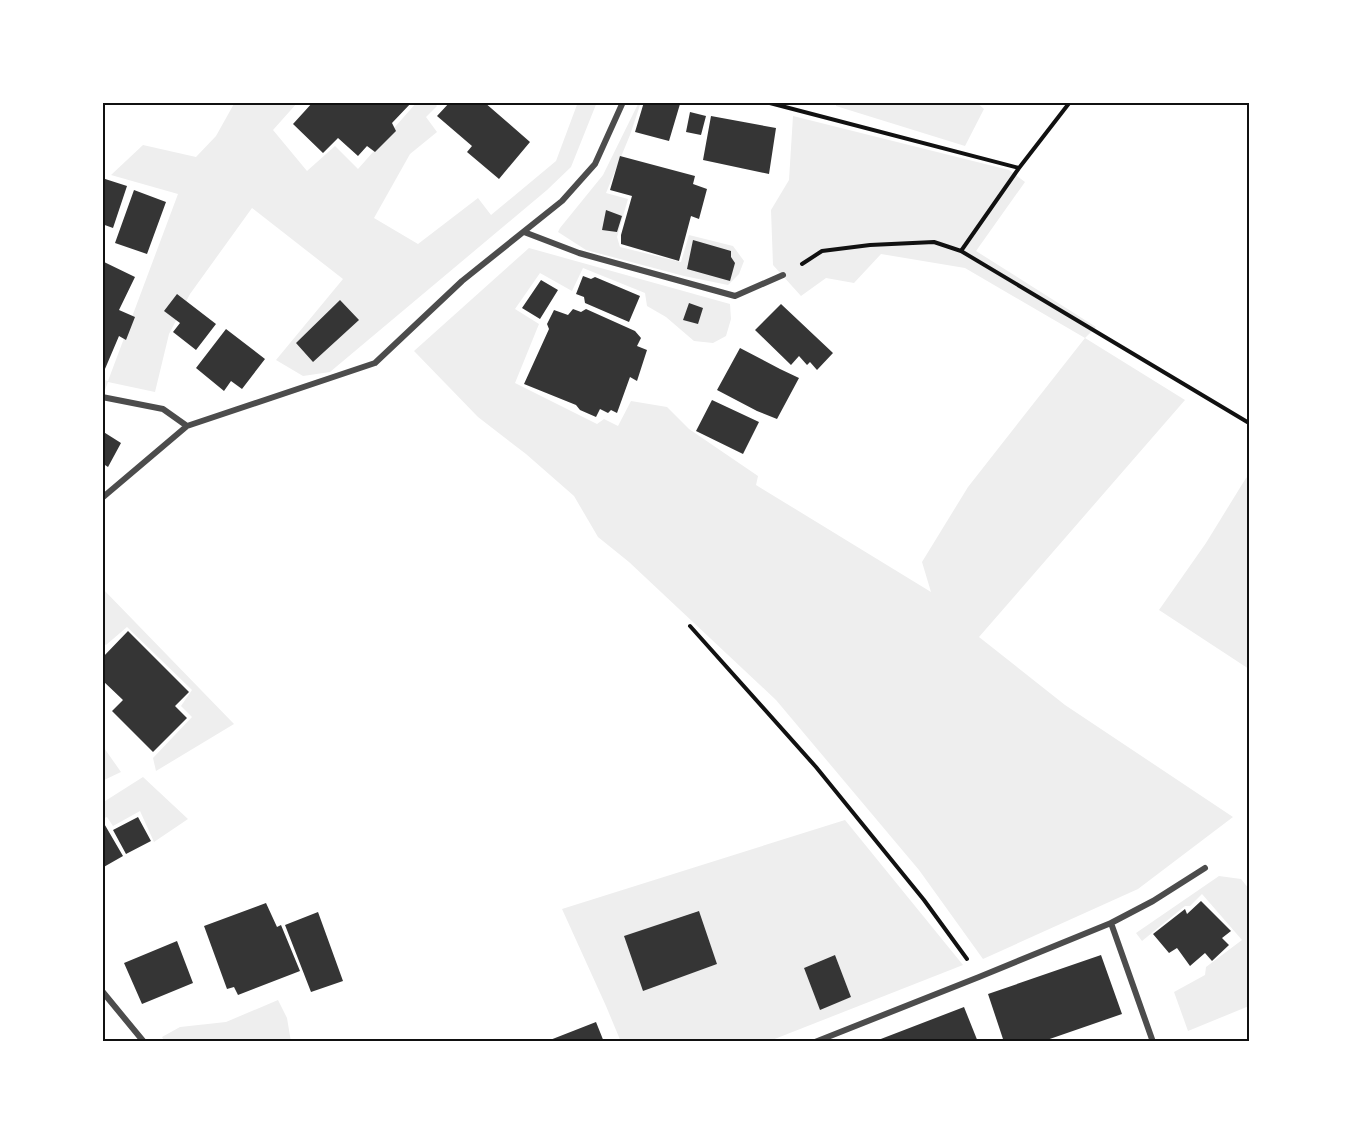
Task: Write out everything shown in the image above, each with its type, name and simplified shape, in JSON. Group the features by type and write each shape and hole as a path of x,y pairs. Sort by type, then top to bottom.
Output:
{"street":[{"path":"102,498 187,426 375,363 462,281 562,201 595,164 623,102"},
{"path":"524,232 579,253 735,296 783,275"},
{"path":"102,398 163,408 187,426"},
{"path":"815,1042 1111,923 1153,901 1205,868"},
{"path":"1111,923 1154,1042"},
{"path":"102,990 144,1042"}],"path":[{"path":"766,102 1019,168"},
{"path":"961,251 1019,168 1070,102"},
{"path":"783,275 822,251 870,245 934,242 961,251 1249,423"},
{"path":"690,626 816,767 924,900 979,977"}],"shaded area":[{"path":"235,102 298,102 273,130 307,171 335,146 358,169 417,102 433,102 437,106 426,117 437,132 410,154 374,218 418,244 478,198 491,215 556,161 578,102 597,102 571,167 547,190 330,372 303,376 276,360 343,279 252,208 190,294 169,334 155,392 108,382 105,390 102,389 102,379 108,381 178,194 111,175 143,145 196,157 216,136"},
{"path":"641,102 630,135 606,193 628,199 617,237 620,247 681,262 689,235 733,246 744,261 739,274 728,285 586,250 558,232 603,175"},
{"path":"836,102 976,102 984,109 965,146 836,106"},
{"path":"793,116 1009,170 1025,182 976,251 1096,327 1085,338 965,268 881,254 854,283 826,278 801,296 773,265 771,210 789,180"},
{"path":"529,248 730,304 731,319 726,336 713,343 694,341 666,317 647,306 645,293 583,268 572,291 540,273 515,309 539,324 515,383 597,424 604,419 618,426 631,401 667,407 689,429 758,476 756,485 931,592 922,562 968,487 1085,338 1185,400 979,637 1065,705 1233,817 1138,889 983,959 919,870 776,700 629,562 598,537 574,496 526,454 478,417 414,351"},
{"path":"1249,476 1249,669 1159,610"},
{"path":"102,588 234,724 156,771 153,758 192,717 181,706 192,690 127,627 106,645 102,642"},
{"path":"102,745 121,772 102,781"},
{"path":"143,777 188,819 154,842 140,811 113,826 107,817 102,819 102,803"},
{"path":"845,820 963,965 767,1042 621,1042 562,909","holes":["698,911 717,964 643,990 625,936","835,955 851,997 820,1009 804,968"]},
{"path":"1219,876 1241,879 1249,889 1249,1006 1188,1031 1174,992 1205,975 1206,967 1242,940 1202,894 1190,906 1185,906 1142,941 1136,933"},
{"path":"278,1000 287,1018 291,1042 165,1042 162,1037 180,1027 226,1022"}],"building":[{"path":"313,102 412,102 392,123 396,131 375,152 367,146 358,156 338,138 323,153 293,124"},
{"path":"450,102 484,102 530,142 499,179 467,152 472,146 437,116"},
{"path":"644,102 680,104 669,141 635,132"},
{"path":"690,112 706,116 701,135 686,132"},
{"path":"711,116 776,128 769,174 703,160"},
{"path":"620,156 695,176 693,184 707,189 699,219 691,216 679,261 621,244 621,235 632,196 610,190"},
{"path":"102,178 127,186 113,228 102,224"},
{"path":"134,190 166,202 147,254 115,243"},
{"path":"606,210 622,216 617,232 602,230"},
{"path":"693,240 731,251 731,257 735,263 730,281 687,269"},
{"path":"102,261 135,277 119,310 135,317 126,340 119,336 102,376"},
{"path":"583,276 591,279 595,277 640,296 629,322 585,303 584,297 576,294"},
{"path":"541,280 558,290 540,319 522,308"},
{"path":"177,294 216,324 196,350 173,332 180,323 164,311"},
{"path":"340,300 359,320 313,362 296,343"},
{"path":"689,303 703,308 698,324 683,320"},
{"path":"781,304 833,353 817,370 810,362 807,365 799,356 791,365 755,330"},
{"path":"573,309 581,312 586,309 635,331 641,338 637,346 647,350 637,381 630,377 617,413 611,410 608,413 600,409 596,417 580,410 576,405 524,384 549,329 547,324 554,310 568,315"},
{"path":"226,329 265,359 242,389 231,381 224,391 196,368"},
{"path":"740,348 799,378 777,419 717,390"},
{"path":"712,400 759,422 743,454 696,431"},
{"path":"102,431 121,443 108,467 102,463"},
{"path":"128,631 189,692 175,706 187,718 153,752 112,711 123,700 102,680 102,658"},
{"path":"138,817 151,841 126,854 113,830"},
{"path":"102,820 123,856 102,868"},
{"path":"1201,901 1231,931 1222,938 1229,945 1212,961 1205,953 1190,966 1177,948 1169,953 1153,934 1185,909 1187,914"},
{"path":"266,903 277,927 281,925 300,971 238,995 234,987 227,989 204,926"},
{"path":"699,911 717,964 643,991 624,936"},
{"path":"318,912 343,981 311,992 285,925"},
{"path":"177,941 193,983 142,1004 124,963"},
{"path":"835,955 851,997 820,1010 804,968"},
{"path":"1101,955 1122,1014 1041,1042 1004,1042 988,994"},
{"path":"964,1007 978,1042 873,1042"},
{"path":"596,1022 604,1042 550,1042 550,1040"}]}
